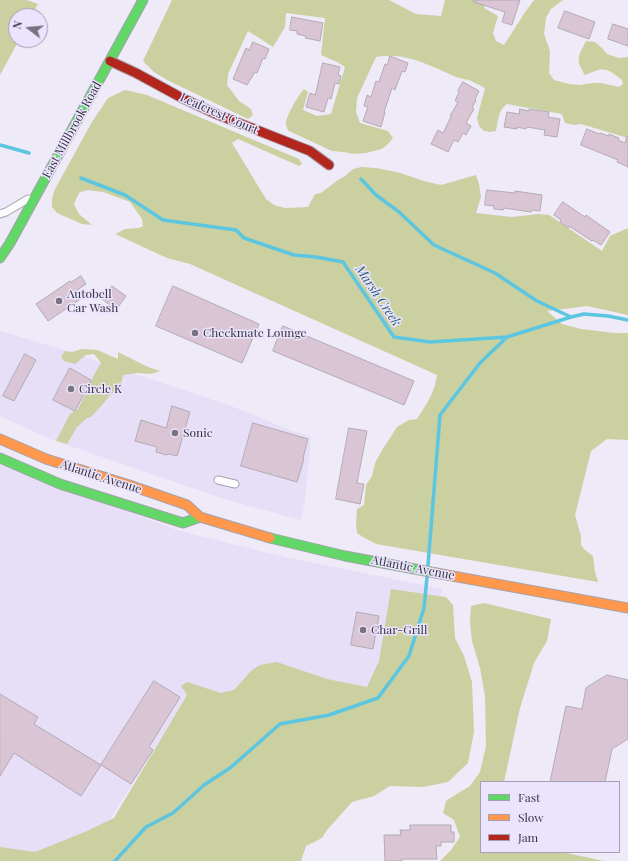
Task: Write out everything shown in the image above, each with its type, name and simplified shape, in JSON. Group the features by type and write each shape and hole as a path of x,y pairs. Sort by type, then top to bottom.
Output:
{"main road":[{"name":"East Millbrook Road","path":"0,258 10,243 143,0"},
{"name":"Leafcrest Court","path":"110,61 216,114 310,151 329,165"},
{"name":"Atlantic Avenue","path":"0,439 46,459 187,505 200,517 272,539 317,550 628,608"},
{"name":"Atlantic Avenue","path":"0,458 60,484 183,523 200,517"}],"lane":[{"path":"0,214 6,212 38,192"},
{"path":"218,480 235,484"}],"shaded area":[{"path":"0,331 61,349 231,406 311,437 305,499 301,520 227,500 50,439 0,416"},
{"path":"0,465 177,530 289,558 443,589 378,706 241,730 181,707 84,861 0,861"}],"green space":[{"path":"0,0 27,0 38,4 36,8 8,8 8,48 15,48 0,75"},
{"path":"172,0 389,0 416,14 441,16 445,0 486,0 484,8 498,16 493,33 496,41 504,45 534,0 563,0 551,9 546,18 544,34 550,51 549,73 554,80 569,84 580,85 601,83 619,87 623,84 622,80 608,71 601,70 585,75 580,65 579,58 586,41 595,42 607,54 619,58 628,57 628,138 581,124 574,125 565,123 562,114 507,104 500,113 496,131 484,131 479,126 477,118 485,88 470,80 459,78 419,61 398,56 387,56 376,57 357,98 356,112 360,123 388,131 393,138 382,149 366,153 354,154 332,151 289,131 286,125 286,121 295,101 304,89 308,92 303,110 317,116 331,114 345,67 321,55 325,18 286,13 285,27 273,47 248,31 228,74 227,85 239,101 251,109 253,115 248,119 167,80 154,72 143,61"},
{"path":"125,90 147,95 299,159 302,164 299,166 238,139 232,143 266,199 274,205 285,208 308,207 315,194 321,193 353,169 361,167 397,172 441,185 476,175 481,197 476,213 512,217 538,214 549,215 602,251 610,236 628,228 628,315 587,306 547,311 562,324 581,329 628,333 628,440 607,439 591,451 575,515 581,536 581,545 593,556 598,582 376,544 357,533 357,509 364,505 366,485 372,476 375,463 397,427 409,420 417,419 432,393 437,375 190,264 167,258 115,234 125,229 139,228 143,226 142,219 130,202 103,192 88,190 80,192 74,204 79,214 92,225 82,224 57,213 52,207 52,199 55,189 92,122 108,98"},
{"path":"82,349 97,350 118,359 118,352 148,367 160,371 151,374 138,373 123,375 121,385 91,417 87,418 77,427 67,444 56,441 70,414 78,409 101,363 94,354 86,355 75,364 64,361 61,357 65,351 72,352"},
{"path":"391,589 446,597 453,605 455,638 464,656 472,682 474,732 468,763 448,782 423,787 390,786 374,796 352,802 327,830 322,838 306,846 301,861 0,861 0,847 35,852 87,831 114,818 187,695 181,686 187,682 221,693 234,690 252,670 260,665 277,662 327,679 367,687 379,661"},
{"path":"484,603 551,619 547,641 534,663 520,708 504,781 480,781 480,853 567,853 604,861 440,861 451,850 460,837 454,820 443,813 446,801 470,786 480,772 486,746 485,696 480,668 472,641 470,622 471,606"}],"building":[{"path":"474,0 520,0 512,25 502,22 505,12 474,2"},
{"path":"565,11 595,22 589,39 558,28"},
{"path":"292,17 323,23 320,41 305,38 306,36 297,34 297,31 290,30"},
{"path":"613,24 628,29 628,46 608,39"},
{"path":"253,42 269,49 265,59 263,58 257,73 255,72 247,85 233,79 246,48 249,50"},
{"path":"390,56 408,63 405,72 402,71 395,90 392,88 381,127 363,121 368,107 364,106 367,95 371,97 376,81 379,82 385,64 387,65"},
{"path":"323,63 340,67 338,75 341,76 339,84 335,83 331,99 328,98 324,112 306,107 310,93 315,95"},
{"path":"463,82 479,91 472,108 474,109 466,123 471,126 466,135 463,133 458,142 454,140 448,152 431,144 438,130 443,133 458,102 455,101"},
{"path":"520,109 549,112 548,117 560,119 557,137 544,135 545,130 527,127 526,129 517,127 517,129 504,127 507,112 519,114"},
{"path":"587,129 599,134 609,136 609,134 619,138 618,140 625,143 627,136 628,167 617,162 618,160 581,145"},
{"path":"487,190 515,193 515,191 542,195 540,211 532,210 531,212 504,208 503,210 494,209 494,206 485,205"},
{"path":"563,202 585,217 586,215 610,232 601,245 569,226 568,228 560,222 561,220 554,215"},
{"name":"Autobell Car Wash","path":"81,276 86,284 77,290 82,298 48,321 36,304 70,281 71,282"},
{"path":"112,286 126,296 116,310 102,299"},
{"path":"173,286 259,324 242,363 156,326"},
{"path":"283,326 414,381 404,405 273,351"},
{"path":"25,354 36,360 14,401 3,396"},
{"path":"70,368 91,380 75,411 53,400"},
{"path":"172,406 190,412 177,456 156,452 157,447 135,441 141,420 166,428"},
{"path":"253,423 308,439 297,482 241,466"},
{"path":"349,428 367,431 357,483 364,484 360,504 336,499"},
{"path":"357,612 379,616 373,649 351,645"},
{"path":"607,675 628,680 628,739 612,749 605,781 550,781 566,706 582,709 586,688"},
{"path":"154,681 180,697 149,747 153,750 131,784 101,765"},
{"path":"0,694 38,717 34,724 101,765 81,796 14,753 0,776"},
{"path":"410,825 451,825 451,832 454,832 454,842 441,842 441,846 436,846 437,859 402,859 402,861 385,861 384,835 401,835 400,830 410,830"}],"waterway":[{"name":"Marsh Creek","path":"0,145 29,153"},
{"name":"Marsh Creek","path":"81,178 125,195 163,220 236,230 244,238 294,255 343,262 394,337 430,342 507,337 584,314 608,316 628,320"},
{"path":"361,179 376,195 399,212 434,245 495,273 537,301 571,317"},
{"path":"428,565 440,415 480,363 507,337"},
{"path":"115,861 146,827 173,813 204,785 230,768 280,724 329,715 378,698 409,656 424,608 427,577"}],"traffic: fast":[{"path":"0,258 10,243 143,0"},
{"path":"0,458 60,484 183,523 200,517"},
{"path":"270,538 345,556 436,573"}],"traffic: slow":[{"path":"0,439 46,459 187,505 200,517 270,538"},
{"path":"436,573 628,608"}],"traffic: jam":[{"path":"110,61 216,114 310,151 329,165"}],"place":[{"name":"Autobell Car Wash","path":"59,301"},
{"name":"Checkmate Lounge","path":"195,333"},
{"name":"Circle K","path":"71,389"},
{"name":"Sonic","path":"175,433"},
{"name":"Char-Grill","path":"363,630"}]}
